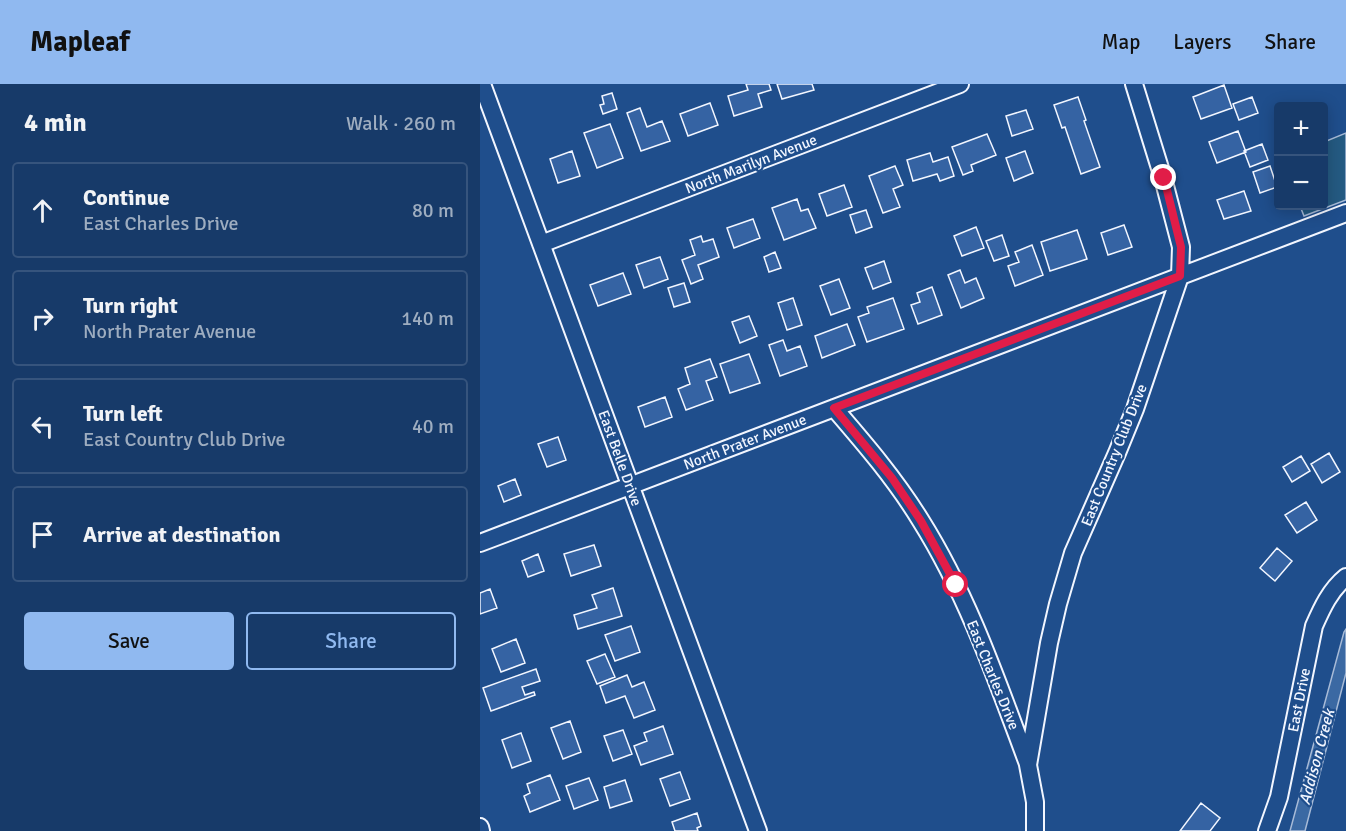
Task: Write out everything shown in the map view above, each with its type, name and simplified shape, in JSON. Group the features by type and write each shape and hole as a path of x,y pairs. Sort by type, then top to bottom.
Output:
{"street":[{"name":"East Belle Drive","path":"482,84 758,831"},
{"name":"North Marilyn Avenue","path":"541,244 960,84"},
{"name":"East Country Club Drive","path":"1035,831 1035,801 1029,765 1049,643 1058,604 1073,553 1135,409 1180,276 1181,247 1164,178 1134,84"},
{"name":"North Prater Avenue","path":"480,543 1346,213"},
{"name":"East Charles Drive","path":"834,408 892,478 926,529 956,585 977,632 1029,765"},
{"name":"East Drive","path":"1267,831 1279,797 1314,626 1325,602 1335,587 1346,577"}],"shaded area":[{"path":"1346,133 1346,200 1328,207 1328,156 1328,140"},
{"path":"1302,210 1320,210 1304,216"}],"water":[{"name":"Addison Creek","path":"1346,629 1346,673 1305,831 1290,831 1344,632"}],"building":[{"path":"746,84 769,84 771,90 758,94 762,107 734,116 728,96 748,90"},
{"path":"777,84 812,84 814,90 782,99"},
{"path":"1224,85 1232,108 1201,119 1193,97"},
{"path":"612,93 617,109 603,114 600,105 604,104 602,96"},
{"path":"1078,97 1100,167 1081,174 1065,127 1062,128 1054,105"},
{"path":"1252,97 1258,113 1239,120 1233,104"},
{"path":"710,103 718,125 688,136 680,114"},
{"path":"640,108 647,127 662,121 670,141 641,151 627,113"},
{"path":"1026,110 1033,129 1012,136 1006,116"},
{"path":"610,124 623,158 597,168 584,133"},
{"path":"1238,131 1246,152 1217,163 1209,142"},
{"path":"987,134 996,155 971,165 973,171 963,175 952,147"},
{"path":"1262,144 1268,160 1250,167 1244,151"},
{"path":"572,151 580,176 558,183 550,159"},
{"path":"1025,151 1033,173 1014,181 1006,158"},
{"path":"930,153 933,162 948,157 954,176 940,181 937,174 913,181 907,160"},
{"path":"895,166 903,185 893,189 900,207 883,213 869,176"},
{"path":"1270,166 1274,188 1260,193 1253,172"},
{"path":"844,185 852,207 827,216 819,194"},
{"path":"1244,191 1251,211 1224,219 1217,200"},
{"path":"797,199 801,211 808,209 816,228 784,240 772,208"},
{"path":"866,210 872,227 856,233 850,215"},
{"path":"753,219 760,238 734,248 727,228"},
{"path":"1124,225 1132,247 1108,255 1101,233"},
{"path":"976,227 984,248 962,256 954,236"},
{"path":"1077,230 1087,259 1050,271 1041,242"},
{"path":"1002,235 1009,256 994,261 986,241"},
{"path":"701,236 703,242 713,239 719,257 698,265 703,279 691,284 682,260 695,255 690,240"},
{"path":"1032,245 1043,275 1015,286 1008,266 1019,262 1015,252"},
{"path":"775,252 781,268 769,272 764,257"},
{"path":"660,257 668,279 644,288 636,265"},
{"path":"884,261 891,282 873,289 865,268"},
{"path":"960,270 965,283 976,278 984,298 961,308 948,275"},
{"path":"623,273 631,294 598,306 590,285"},
{"path":"839,279 850,308 831,315 820,286"},
{"path":"684,283 690,302 674,307 668,288"},
{"path":"932,287 942,315 918,324 911,305 920,302 917,293"},
{"path":"793,298 802,325 787,330 778,303"},
{"path":"893,298 904,329 867,342 858,317 869,313 867,307"},
{"path":"749,316 757,336 740,343 732,322"},
{"path":"847,324 855,345 822,358 815,336"},
{"path":"783,340 787,351 800,346 807,366 780,376 769,345"},
{"path":"749,354 760,383 730,393 720,364"},
{"path":"710,359 717,377 706,381 713,400 686,410 678,389 690,384 685,368"},
{"path":"665,397 672,417 645,427 638,407"},
{"path":"558,437 566,460 547,467 538,444"},
{"path":"1329,453 1340,472 1322,483 1311,464"},
{"path":"1301,456 1310,471 1292,482 1283,467"},
{"path":"515,479 521,495 504,502 498,486"},
{"path":"1306,502 1317,520 1297,533 1285,515"},
{"path":"594,545 601,566 571,576 564,554"},
{"path":"1277,548 1292,561 1275,581 1260,568"},
{"path":"538,554 544,571 528,577 522,561"},
{"path":"613,588 622,616 578,629 574,615 597,608 592,595"},
{"path":"490,589 497,608 480,614 480,593"},
{"path":"631,626 640,652 615,661 605,635"},
{"path":"516,639 525,663 501,672 492,649"},
{"path":"605,654 615,677 597,684 587,661"},
{"path":"536,669 540,681 522,687 525,695 534,692 535,695 491,711 483,688"},
{"path":"627,675 632,687 644,682 655,710 634,718 625,696 606,703 600,686"},
{"path":"570,721 581,752 563,759 551,728"},
{"path":"663,726 673,754 641,765 634,746 647,741 644,733"},
{"path":"623,730 632,754 613,761 604,736"},
{"path":"521,733 531,761 512,768 502,740"},
{"path":"680,772 690,799 670,806 660,779"},
{"path":"550,775 560,800 530,812 524,796 530,793 527,784"},
{"path":"589,778 598,800 574,809 566,786"},
{"path":"625,780 632,801 610,808 604,787"},
{"path":"1201,803 1220,818 1210,831 1180,831"},
{"path":"697,813 701,826 697,828 698,831 675,831 672,822"}],"route":[{"path":"956,585 921,521 892,478 834,408 1180,276 1181,247 1164,178"}]}
